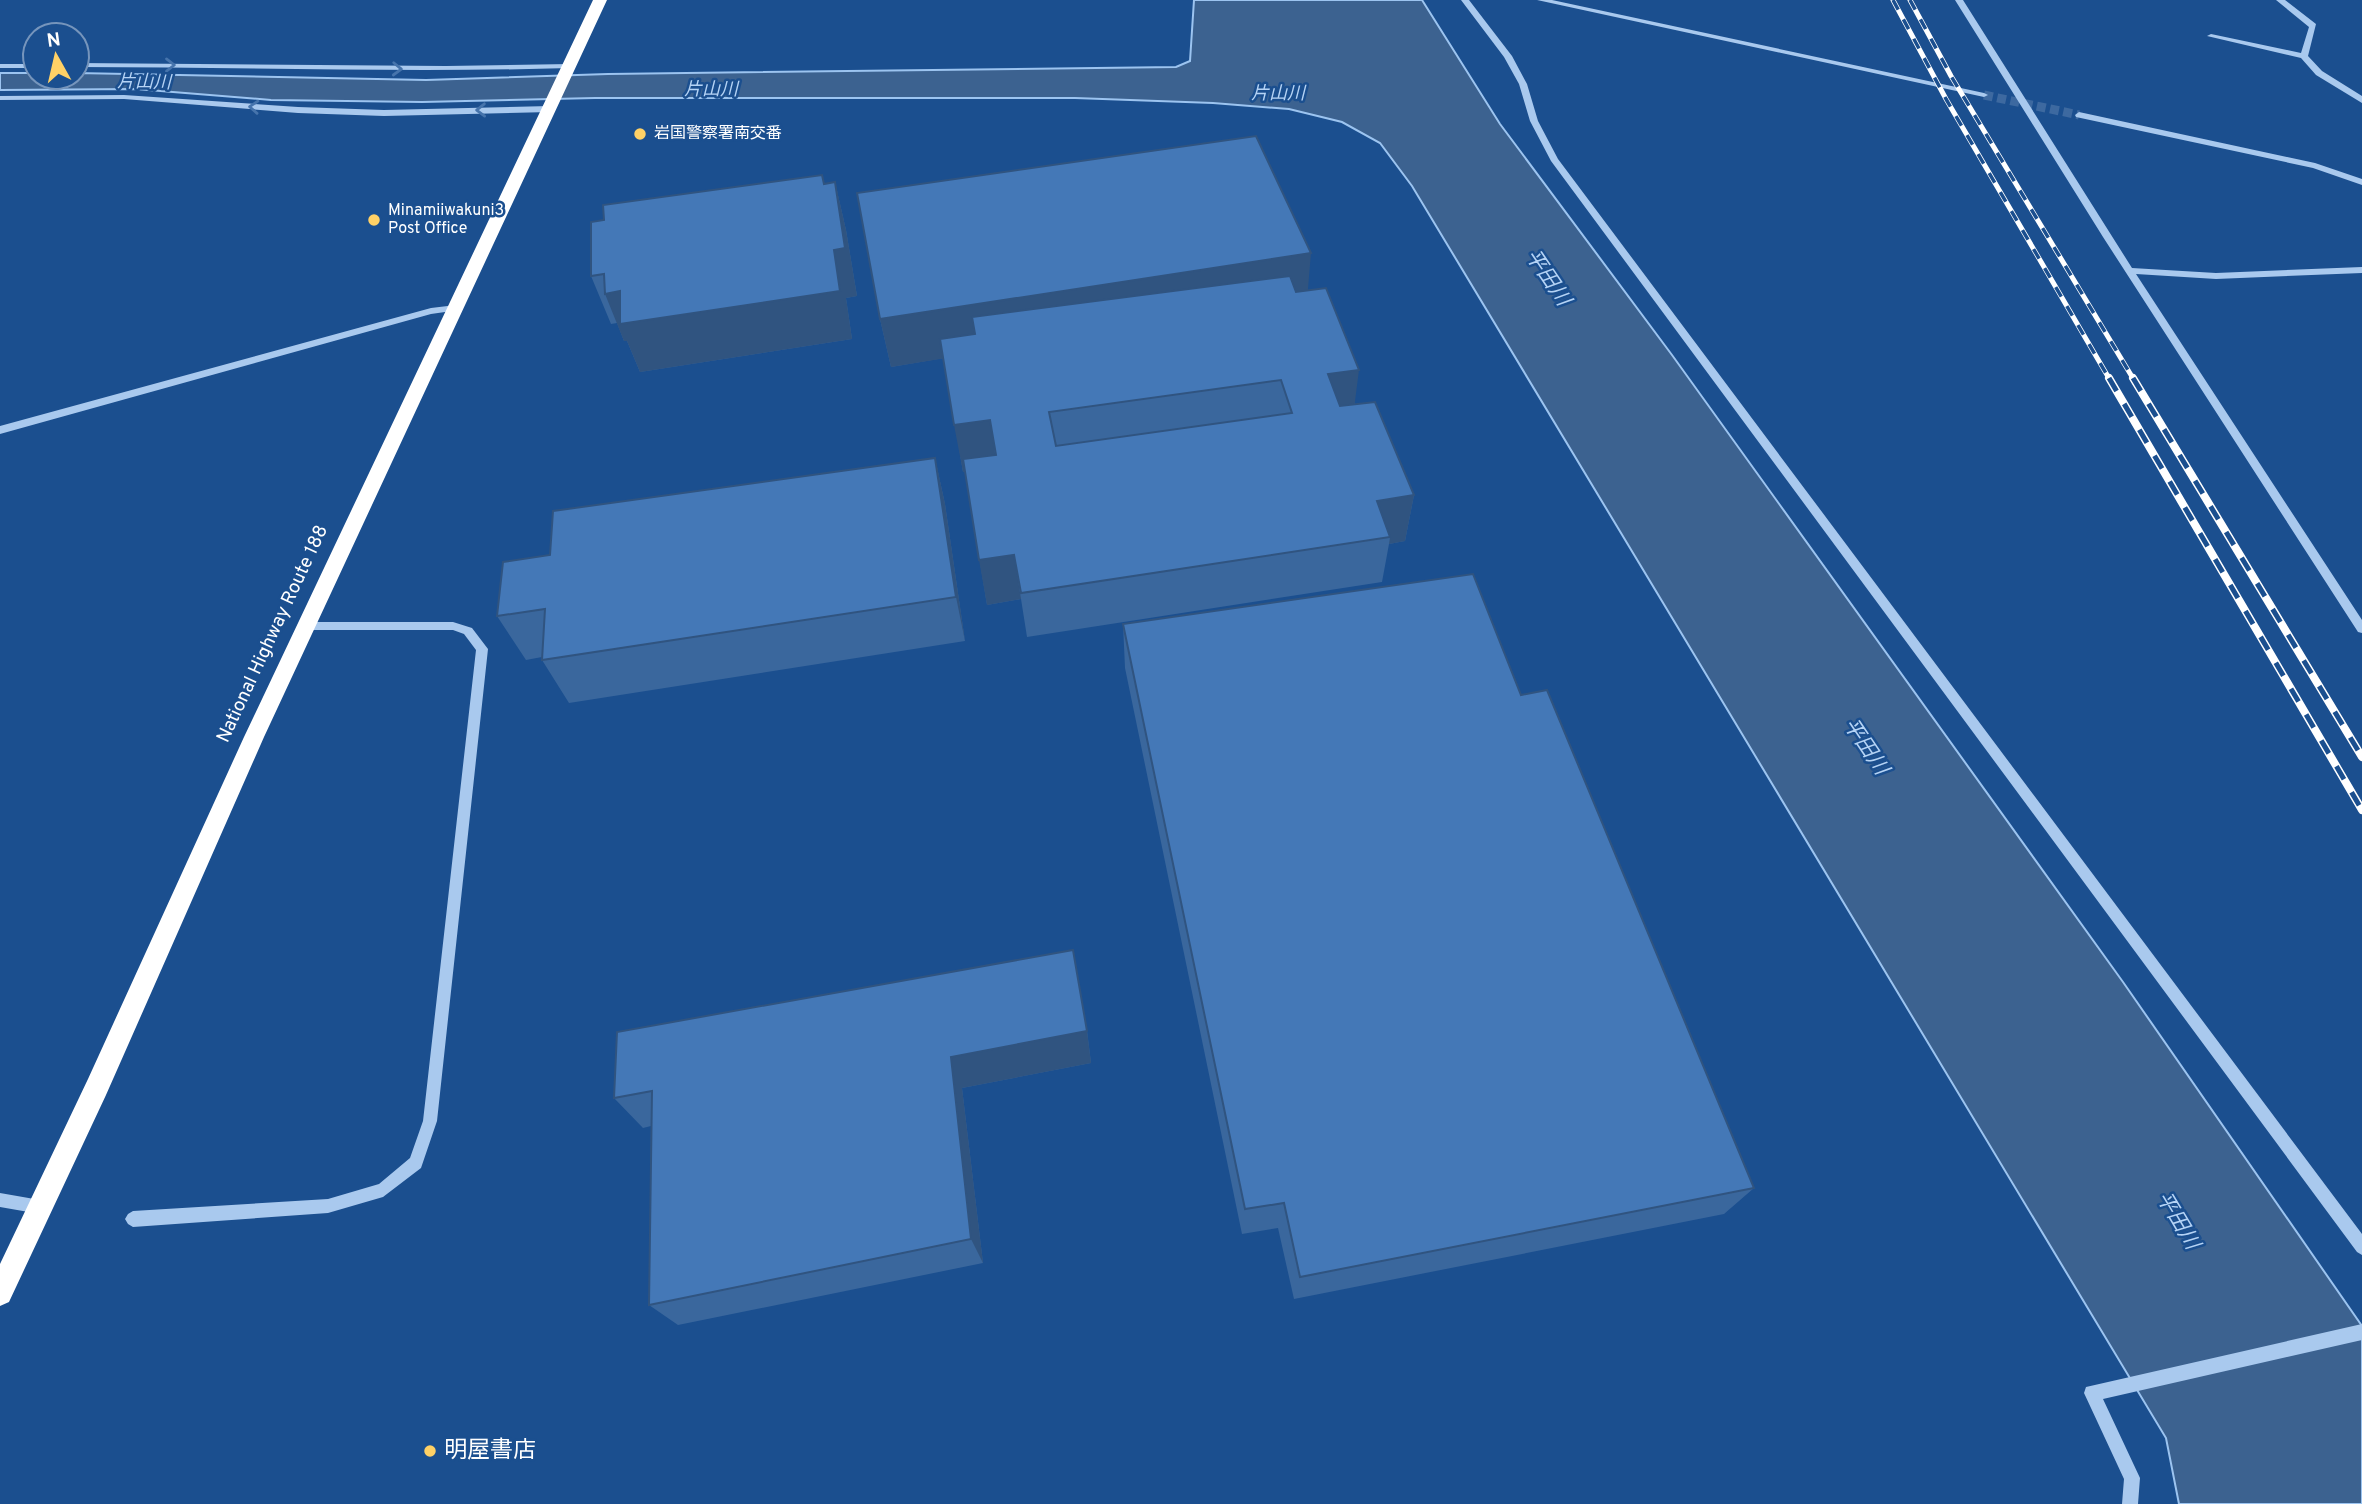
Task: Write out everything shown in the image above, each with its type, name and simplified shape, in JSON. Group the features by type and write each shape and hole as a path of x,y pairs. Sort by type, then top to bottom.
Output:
{"highway":[{"name":"National Highway Route 188","path":"0,1293 306,626 600,0"}],"street":[{"path":"1465,0 1508,55 1522,84 1534,121 1554,159 2362,1247"},
{"path":"1541,0 1984,95"},
{"path":"1959,0 2060,165 2132,271 2362,629"},
{"path":"2280,0 2313,26 2304,56"},
{"path":"2211,36 2304,56 2319,73 2362,100"},
{"path":"91,65 415,70 569,68"},
{"path":"0,66 21,66"},
{"path":"0,98 124,97 298,110 384,113 551,106"},
{"path":"2078,115 2315,166 2362,182"},
{"path":"2132,271 2216,276 2362,270"},
{"path":"0,430 430,311 456,308"},
{"path":"133,1219 328,1206 383,1189 416,1163 430,1121 482,649 468,631 453,626 306,626"},
{"path":"0,1200 40,1207"},
{"path":"2130,1504 2132,1478 2092,1392 2362,1332"}],"water":[{"path":"1194,0 1422,0 1500,124 1672,355 2123,982 2362,1326 2362,1504 2179,1504 2166,1438 1412,186 1380,143 1342,122 1289,109 1213,103 1075,98 595,98 422,102 271,100 136,89 91,89 91,73 426,80 608,74 1176,67 1190,61"},
{"path":"0,73 21,73 21,90 0,90"}],"building":[{"path":"1256,136 1311,253 880,319 857,193"},
{"path":"822,175 824,184 835,182 845,248 834,250 840,291 620,324 620,291 605,294 604,274 591,276 591,222 604,220 603,205"},
{"path":"1290,276 1296,292 1326,288 1359,370 1328,374 1340,406 1375,402 1414,495 1377,501 1390,537 1021,593 1014,555 979,560 963,459 996,455 990,420 954,425 940,339 975,334 972,317","holes":["1281,380 1292,413 1056,446 1049,412"]},
{"path":"935,458 956,597 542,660 545,609 497,616 503,562 550,555 553,511"},
{"path":"1473,574 1521,695 1547,690 1754,1188 1300,1277 1284,1203 1245,1209 1123,624"},
{"path":"1073,950 1087,1031 951,1057 971,1239 649,1305 652,1091 614,1098 617,1032"}],"tunnel":[{"path":"1984,95 2079,115"}],"railway":[{"path":"1893,0 1946,99 2110,380"},
{"path":"1910,0 1951,76 2134,380"},
{"path":"2109,378 2362,810"},
{"path":"2133,378 2362,757"}],"place":[{"name":"岩国警察署南交番","path":"640,134"},
{"name":"Minamiiwakuni3 Post Office","path":"374,220"},
{"name":"明屋書店","path":"430,1451"}],"water label":[{"name":"片山川","path":"144,83"},
{"name":"片山川","path":"711,90"},
{"name":"片山川","path":"1278,94"},
{"name":"平田川","path":"1547,278"},
{"name":"平田川","path":"1865,747"},
{"name":"平田川","path":"2177,1221"}]}
